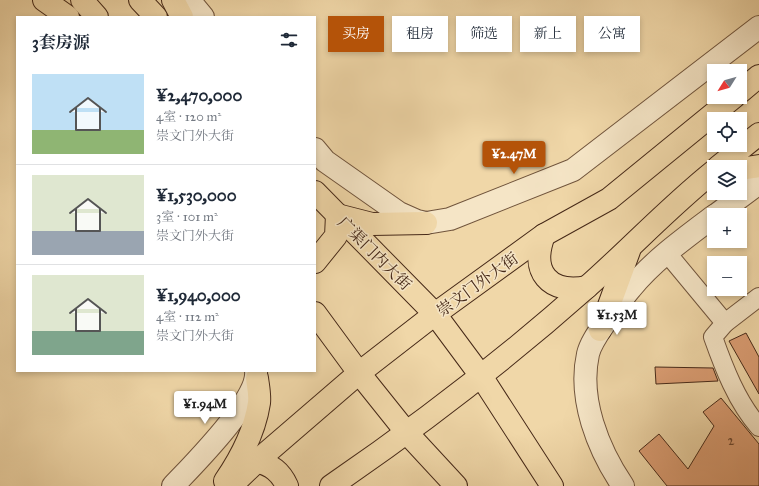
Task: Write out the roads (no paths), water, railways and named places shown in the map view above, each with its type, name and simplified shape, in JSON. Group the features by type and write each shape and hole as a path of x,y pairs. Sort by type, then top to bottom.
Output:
{"main road":[{"path":"44,0 67,16"},
{"path":"82,0 96,16"},
{"path":"140,0 155,16"},
{"path":"173,0 181,16"},
{"path":"747,86 759,76"},
{"name":"崇文门外大街","path":"231,486 257,460 359,374 435,314 544,236 609,199 725,104"},
{"path":"728,160 759,134"},
{"path":"747,168 759,166"},
{"path":"331,486 407,433 480,376 587,287 631,245 707,178"},
{"name":"广渠门内大街","path":"316,193 435,314 480,376 552,486"},
{"path":"316,261 336,236 337,215 372,224 426,223"},
{"path":"544,236 538,252 539,267 543,274 557,285 566,288 587,287"},
{"path":"600,330 631,245"},
{"path":"316,314 359,374 407,433 456,486"},
{"path":"222,486 237,464 253,426 259,402 257,374"},
{"path":"257,460 273,467 282,476 287,486"}],"street":[{"path":"38,0 48,16"},
{"path":"189,0 202,16"},
{"path":"316,151 324,161 399,213 416,222 426,223 450,218 574,170 702,73 759,27"},
{"path":"726,208 759,183"},
{"path":"623,486 611,468 591,419 585,379 588,353 600,330 631,287 668,253 707,222"},
{"path":"668,253 725,323"},
{"path":"759,297 725,323 713,337 725,372 751,417 759,427"},
{"path":"173,486 212,444 240,408 257,374"}]}
